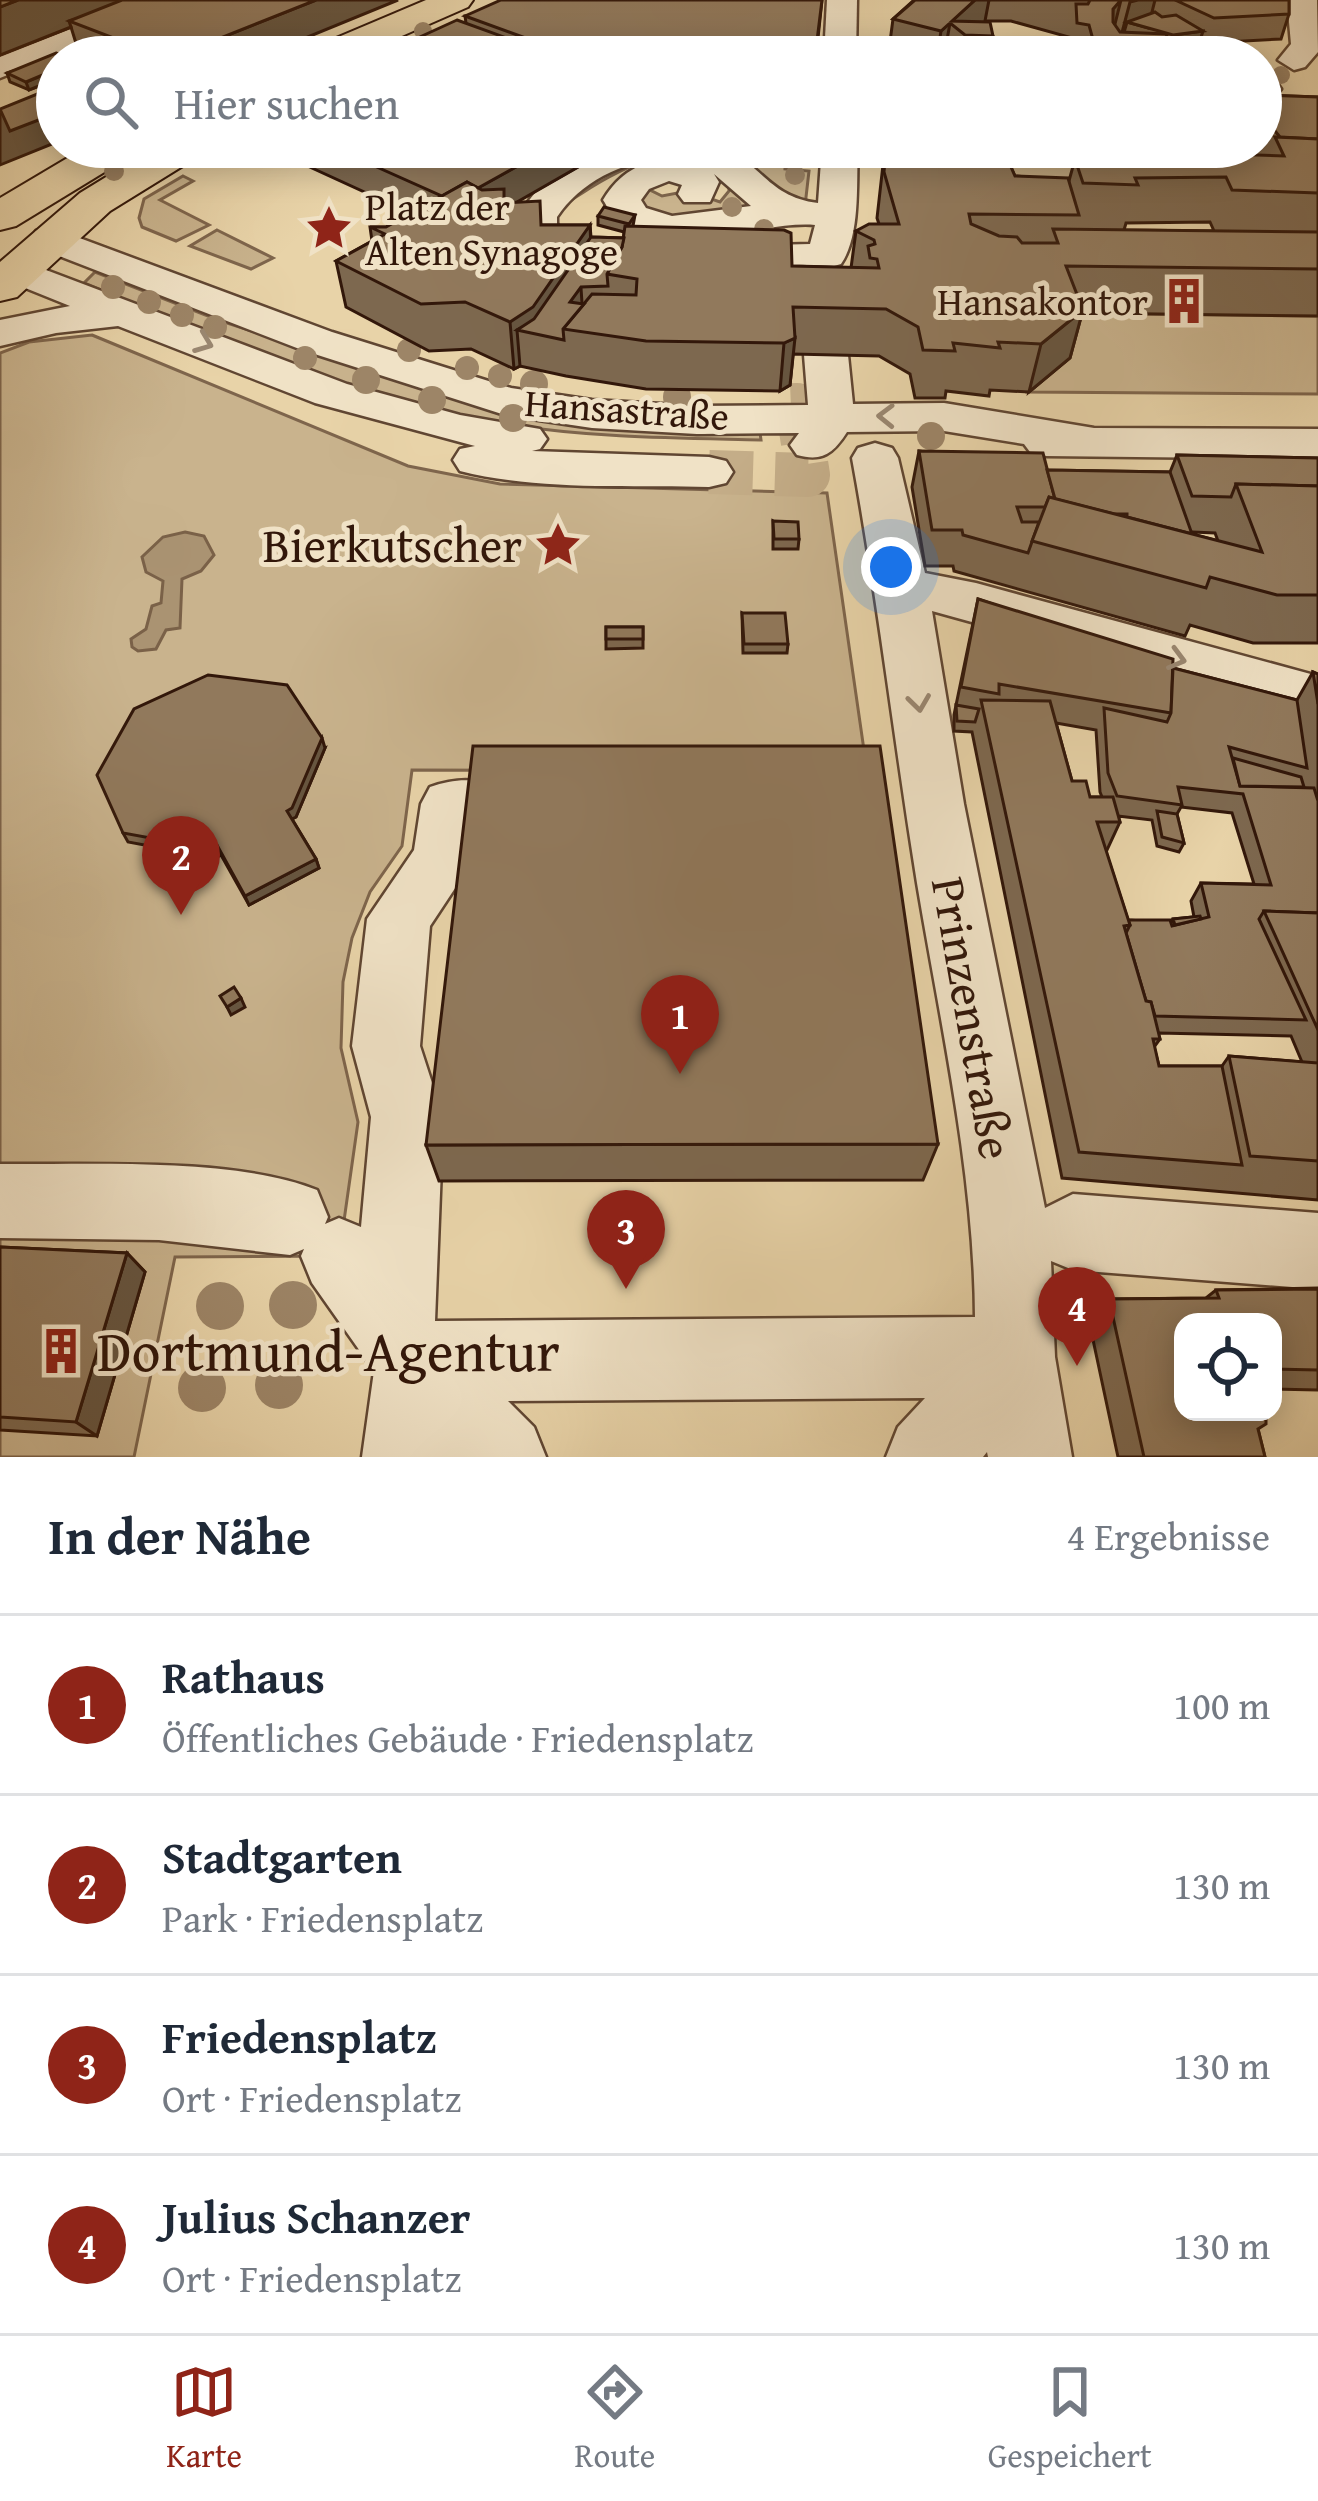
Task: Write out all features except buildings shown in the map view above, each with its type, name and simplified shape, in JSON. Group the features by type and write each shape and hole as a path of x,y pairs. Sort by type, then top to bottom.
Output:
{"main road":[{"path":"372,36 456,0"},
{"path":"433,36 493,9"},
{"path":"80,168 49,184 0,221 17,265 95,202 150,168"}],"street":[{"path":"80,36 171,0"},
{"path":"841,36 842,0"},
{"path":"0,68 36,54"},
{"path":"597,168 547,199 535,218 547,239 574,250 761,254"},
{"path":"640,168 569,206 563,217 568,228 581,235 721,244 834,270 837,205 846,168"},
{"path":"706,168 720,181 705,196 694,174 667,169 644,175 622,200 634,217 670,227 878,196"},
{"path":"730,168 766,202 787,212"},
{"name":"Hansastraße","path":"17,265 123,312 398,412 516,438 661,448 815,434"},
{"name":"Hansastraße","path":"17,265 505,401 592,414 1004,445 1085,440 1311,444"},
{"path":"0,333 123,312"},
{"path":"815,434 826,355"},
{"path":"432,379 625,403 733,407"},
{"path":"398,412 421,449 451,456 536,467 709,472"},
{"name":"Hansastraße","path":"815,434 822,457 875,458 946,439"},
{"path":"946,439 1311,444"},
{"name":"Prinzenstraße","path":"875,458 902,587 903,804 1043,1232 1015,1357 1030,1457"},
{"path":"902,587 976,602 1318,698"},
{"path":"404,1457 407,1117 386,1046 399,919 444,857 446,804"},
{"path":"0,1201 159,1203 314,1237 504,1457"},
{"path":"1043,1232 1318,1251"},
{"path":"404,1345 1015,1357"},
{"path":"928,1457 1015,1357"}],"shaded area":[{"path":"612,168 629,168 561,209 555,219 565,230 597,242 692,248 595,246 560,234 549,223 549,210 590,178"},
{"path":"720,168 743,187 757,211 674,224 643,215 630,204 632,194 649,178 650,190 662,196 688,191 720,202 729,191 729,179"},
{"path":"998,168 1262,168 1266,175 1064,204"},
{"path":"749,169 809,171 805,206"},
{"path":"183,176 193,181 160,200 209,225 176,241 142,227 139,218 144,199"},
{"path":"217,230 273,258 251,269 190,246"},
{"path":"95,272 221,321 465,400 759,425 761,440 636,437 457,415 348,385 241,347 84,283"},
{"path":"1054,313 1318,316 1318,394 1029,392 1069,358"},
{"path":"92,335 408,466 500,484 827,493 867,771 412,770 402,846 370,892 352,938 343,982 341,1048 358,1122 339,1256 175,1257 134,1457 0,1457 0,353 29,342"},
{"path":"185,532 204,536 214,555 201,571 182,579 180,628 166,630 156,649 138,651 131,639 146,629 152,606 161,603 163,581 146,572 142,557 163,537"}],"tunnel":[{"path":"709,472 808,475 797,405 773,406"}],"place":[{"name":"Platz der Alten Synagoge","path":"329,228"},
{"name":"Hansakontor","path":"1184,301"},
{"name":"Bierkutscher","path":"558,545"},
{"name":"Stadtgarten","path":"181,915"},
{"name":"Rathaus","path":"680,1074"},
{"name":"Friedensplatz","path":"626,1289"},
{"name":"Dortmund-Agentur","path":"61,1351"},
{"name":"Julius Schanzer","path":"1077,1366"}]}
